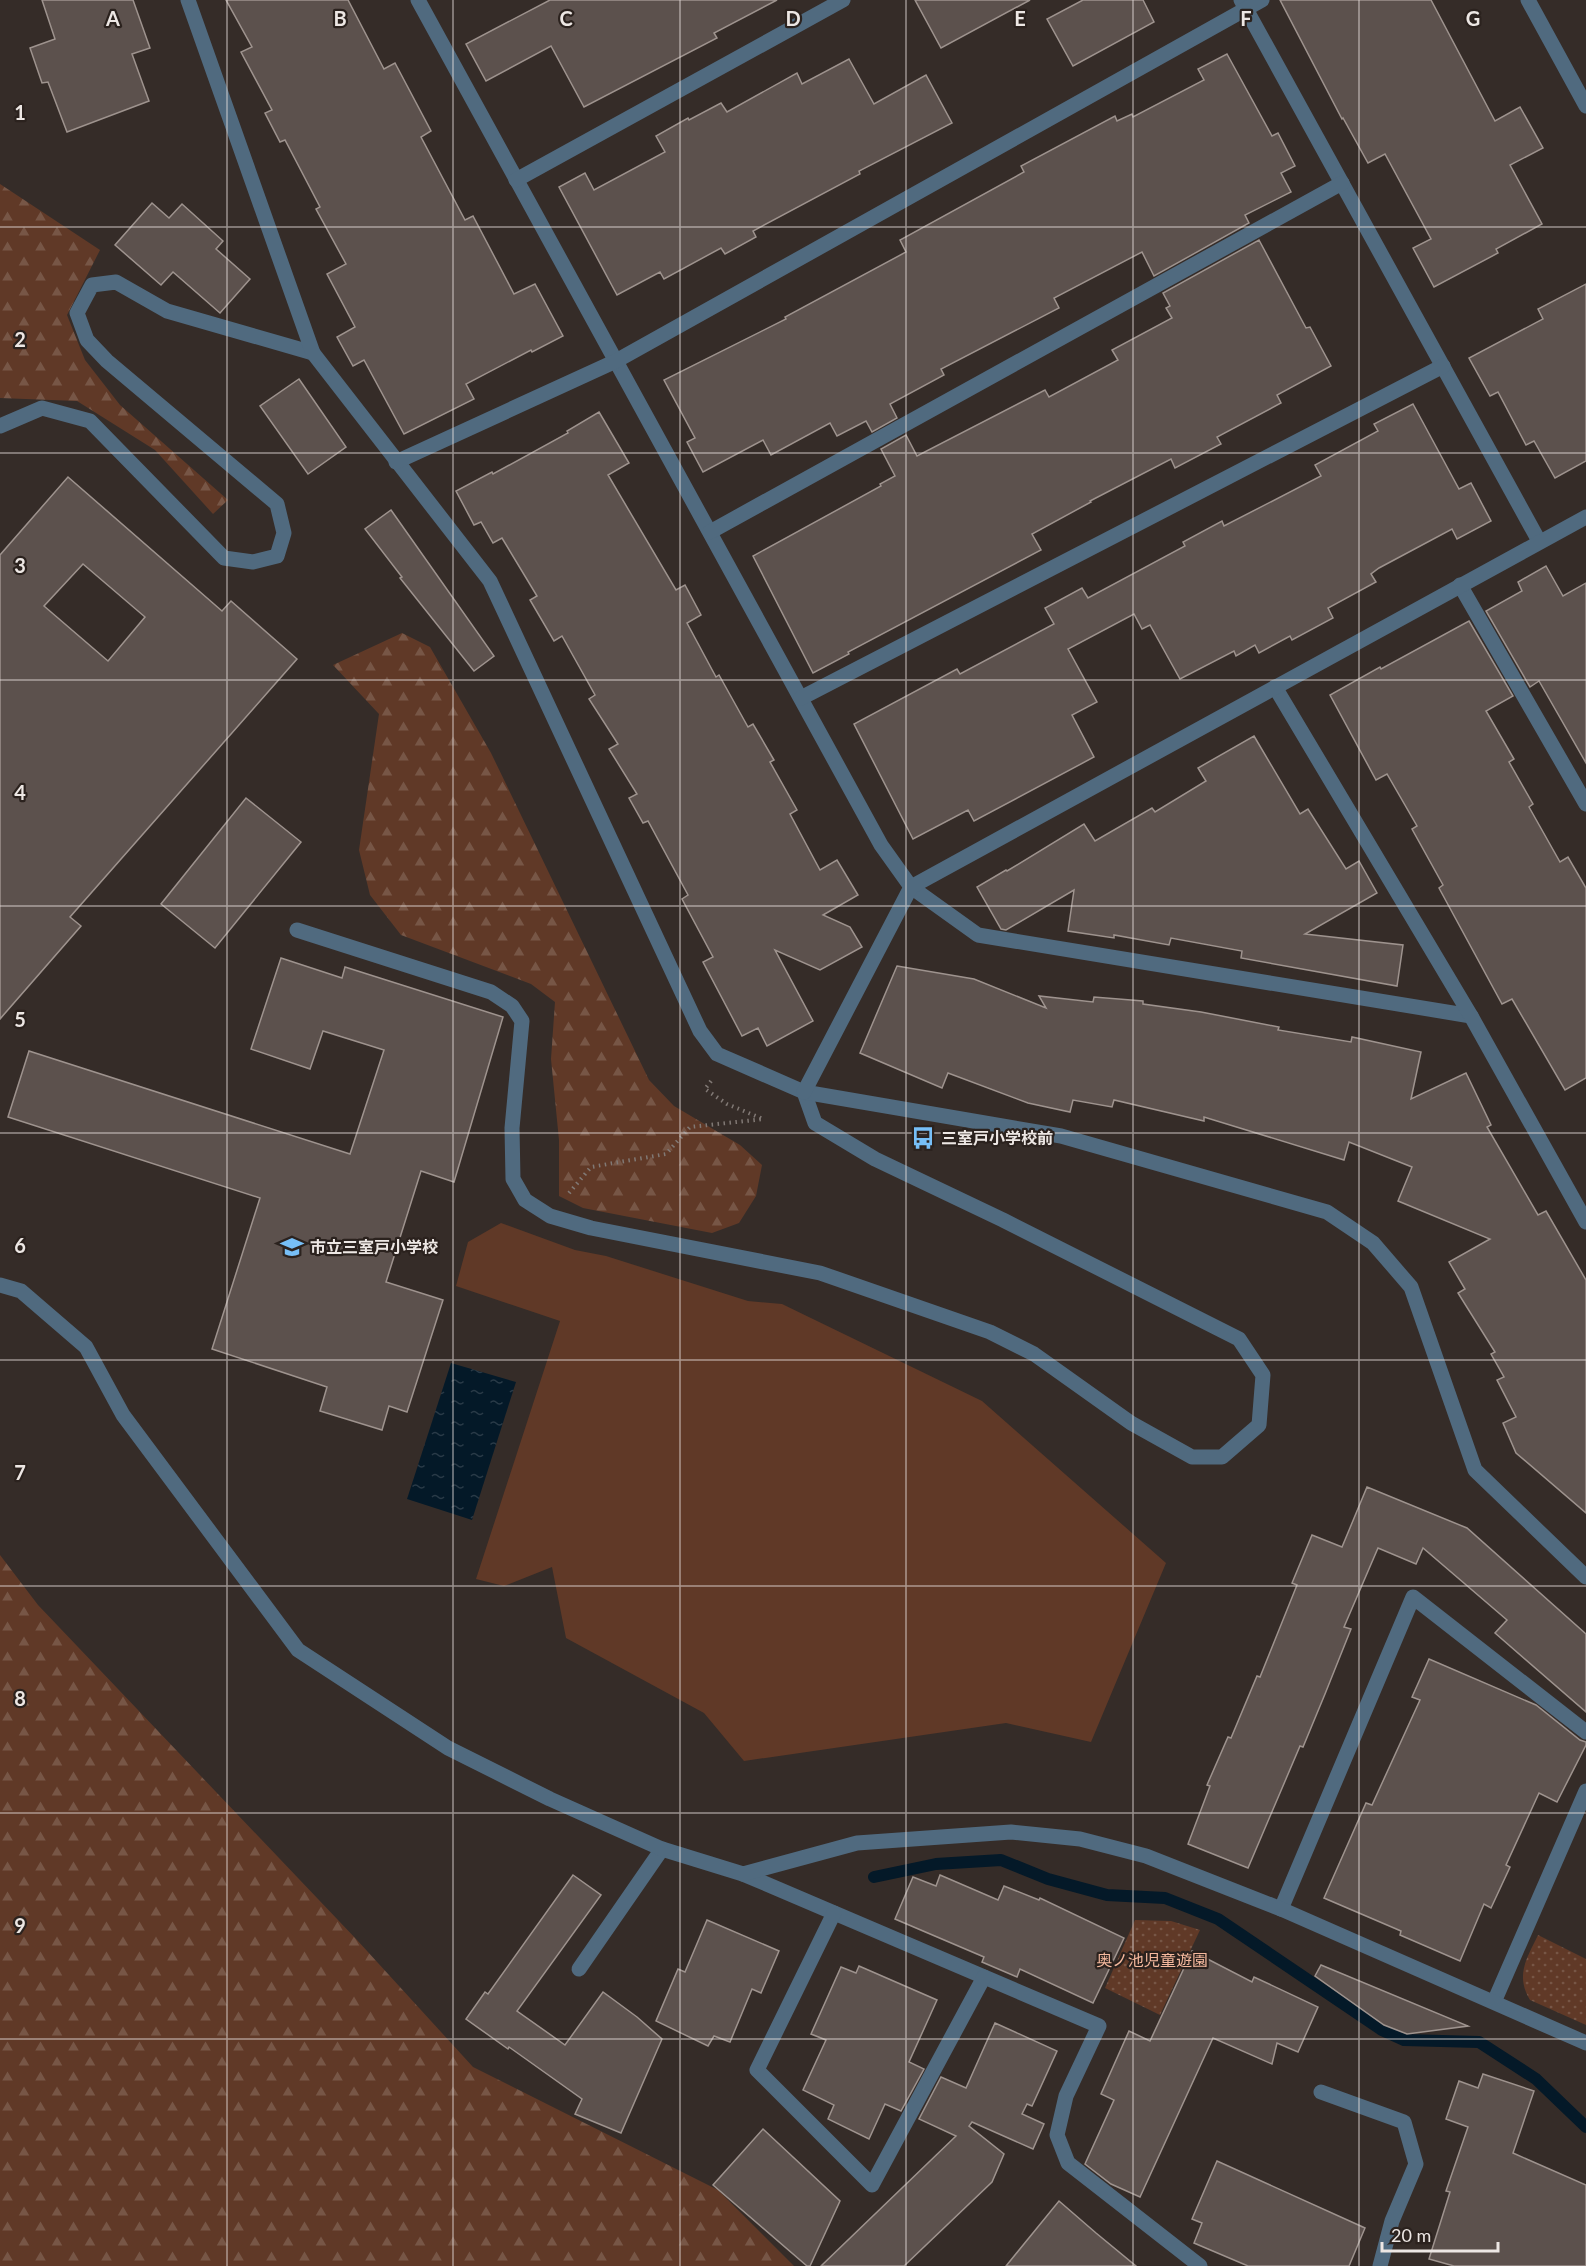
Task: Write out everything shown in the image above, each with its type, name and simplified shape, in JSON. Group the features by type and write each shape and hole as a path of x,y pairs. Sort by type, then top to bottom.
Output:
{"street":[{"path":"188,0 313,353 490,581 700,1031 717,1054 804,1092 1060,1136 1327,1212 1373,1243 1411,1287 1475,1470 1586,1577"},
{"path":"516,180 843,0"},
{"path":"396,462 616,361 1244,4 1262,0"},
{"path":"1528,0 1586,106"},
{"path":"421,1 516,180 881,845 911,887 978,935 1471,1016"},
{"path":"1244,4 1539,541"},
{"path":"710,532 1342,183"},
{"path":"0,426 42,408 90,421 224,558 253,562 277,556 284,533 277,504 107,361 87,340 77,313 92,285 116,282 167,311 313,353"},
{"path":"801,698 1443,366"},
{"path":"297,930 491,992 512,1006 522,1021 512,1128 513,1179 525,1200 550,1216 591,1228 820,1273 990,1332 1034,1354 1131,1423 1192,1457 1222,1457 1259,1425 1263,1375 1239,1339 1003,1220 875,1160 815,1123 804,1092 911,887 1586,517"},
{"path":"1460,585 1586,804"},
{"path":"1275,687 1471,1016 1586,1222"},
{"path":"0,1285 21,1291 86,1347 123,1415 298,1650 448,1748 550,1799 662,1849 742,1874 1100,2026 1066,2096 1057,2135 1068,2163 1200,2266"},
{"path":"1281,1909 1413,1597 1586,1732"},
{"path":"1494,2002 1586,1791"},
{"path":"742,1874 857,1844 1011,1832 1080,1839 1146,1856 1281,1909 1586,2043"},
{"path":"579,1969 662,1849"},
{"path":"834,1913 757,2070 872,2185 984,1977"},
{"path":"1321,2092 1404,2122 1416,2164 1392,2221 1380,2266"}],"path":[{"path":"550,1216 591,1167 666,1154 690,1127 764,1119 727,1104 705,1089 729,1060"}],"green space":[{"path":"0,184 100,250 67,315 85,360 120,405 228,500 213,514 155,450 77,401 0,398"},
{"path":"402,633 430,647 491,753 649,1080 674,1106 740,1145 762,1165 756,1196 739,1223 712,1233 583,1208 559,1196 559,1140 551,1059 555,1002 531,984 401,935 370,895 359,850 379,714 333,665"},
{"path":"501,1223 575,1250 606,1256 748,1301 782,1304 982,1401 1166,1563 1091,1742 1006,1723 744,1761 704,1713 566,1638 552,1567 504,1586 476,1579 560,1321 456,1286 468,1242"},
{"path":"0,1555 38,1605 357,1940 473,2067 718,2190 794,2266 0,2266"},
{"name":"奥ノ池児童遊園","path":"1135,1920 1171,1921 1200,1930 1160,2015 1105,1988"},
{"path":"1538,1935 1586,1959 1586,2025 1530,2000 1523,1983 1523,1975 1527,1959"}],"water":[{"path":"451,1363 516,1382 472,1520 407,1499"}],"building":[{"path":"42,0 133,0 150,48 132,54 149,101 67,132 48,82 42,83 30,48 55,39"},
{"path":"226,0 348,0 384,69 395,63 431,131 421,137 465,220 473,216 514,294 535,284 563,336 466,384 474,399 404,434 364,360 353,366 337,337 355,327 327,274 346,264 316,209 320,207 285,140 280,142 265,113 272,110 241,52 252,47"},
{"path":"550,0 777,0 714,33 717,38 584,107 551,46 486,81 466,44"},
{"path":"915,0 1030,0 941,48"},
{"path":"1083,0 1143,0 1154,22 1073,66 1047,19"},
{"path":"1280,0 1431,0 1495,121 1520,107 1543,148 1510,165 1542,224 1496,249 1498,253 1434,287 1413,248 1431,239 1385,154 1368,163 1342,119"},
{"path":"1227,54 1272,136 1278,133 1295,166 1281,173 1291,192 1245,215 1249,223 1154,276 1142,252 1054,298 1059,308 941,369 944,375 890,404 897,418 872,432 866,421 837,436 830,423 771,455 763,440 703,472 687,442 695,438 664,380 786,319 785,317 906,252 900,240 1024,172 1021,166 1115,116 1117,121 1132,114 1133,117 1204,80 1198,69"},
{"path":"849,59 874,104 926,75 952,123 859,171 860,174 753,231 756,237 725,254 721,248 664,279 660,272 617,295 559,187 585,173 594,190 665,152 656,136 688,118 689,120 721,103 727,112 797,73 802,84"},
{"path":"152,203 169,218 182,204 223,241 216,249 250,279 220,313 173,272 161,285 115,245"},
{"path":"1259,240 1306,328 1310,327 1331,366 1277,395 1281,403 1217,437 1221,444 1175,468 1171,459 1090,501 1032,534 1041,550 848,652 849,654 813,673 753,556 881,486 880,484 895,476 881,449 906,435 917,456 1045,390 1049,397 1118,360 1112,350 1172,318 1166,308 1170,306 1163,293"},
{"path":"1586,284 1586,461 1555,478 1534,441 1526,445 1498,392 1490,396 1469,358 1543,319 1538,309"},
{"path":"299,379 346,447 308,474 260,406"},
{"path":"1413,404 1459,489 1471,483 1491,521 1457,539 1452,529 1379,568 1371,574 1376,582 1328,608 1333,618 1292,640 1290,636 1259,653 1255,645 1236,656 1234,651 1180,679 1150,625 1142,629 1134,614 1068,649 1097,702 1072,715 1094,757 974,821 968,810 913,839 854,724 957,669 960,674 1054,624 1045,608 1082,588 1088,598 1185,546 1183,542 1222,521 1224,526 1321,476 1315,465 1378,431 1374,424"},
{"path":"599,412 629,463 608,475 676,590 685,585 701,615 687,623 716,677 719,675 748,727 753,724 774,760 770,762 797,810 790,814 820,870 837,860 858,895 823,915 850,927 862,947 820,970 775,950 813,1021 767,1046 758,1028 742,1036 703,962 713,957 682,899 688,895 648,821 643,823 629,798 637,794 609,749 618,744 589,699 595,695 562,636 554,641 530,600 537,596 502,538 493,543 481,522 474,525 456,491 492,472 493,474 568,433 567,431"},
{"path":"68,477 222,611 231,601 297,659 70,917 81,926 0,1019 0,555","holes":["83,564 145,617 108,661 44,606"]},
{"path":"391,510 494,656 474,671 400,578 402,577 365,529"},
{"path":"1546,566 1563,596 1586,583 1586,763 1539,681 1530,687 1486,611 1522,591 1518,582"},
{"path":"1469,621 1513,696 1486,711 1514,759 1509,762 1533,804 1529,807 1560,862 1568,857 1586,888 1586,1078 1565,1090 1512,999 1502,1004 1439,888 1443,885 1412,829 1417,826 1387,774 1376,780 1330,695"},
{"path":"1254,736 1300,814 1308,809 1346,869 1359,861 1377,893 1305,934 1403,945 1397,986 1241,958 1242,951 1171,938 1169,945 1114,935 1114,938 1068,931 1074,890 1006,930 1001,929 977,887 1084,824 1095,841 1152,808 1155,812 1206,781 1198,768"},
{"path":"246,798 301,842 215,948 161,904"},
{"path":"281,958 342,978 345,967 503,1017 454,1182 421,1171 386,1282 443,1300 407,1412 389,1406 382,1430 320,1411 327,1387 212,1349 260,1198 8,1117 29,1051 350,1154 384,1050 323,1031 310,1069 251,1049"},
{"path":"897,966 974,979 1046,1008 1039,996 1093,1002 1094,997 1143,1001 1143,1004 1279,1027 1278,1030 1351,1042 1352,1037 1421,1052 1411,1099 1466,1073 1491,1125 1487,1127 1538,1215 1546,1211 1586,1280 1586,1513 1516,1453 1503,1423 1516,1417 1497,1380 1504,1377 1491,1354 1495,1352 1458,1293 1465,1289 1449,1262 1490,1239 1398,1201 1412,1167 1349,1142 1344,1160 1204,1117 1204,1121 1114,1100 1112,1107 1073,1100 1070,1112 1028,1103 948,1073 942,1088 860,1053"},
{"path":"1367,1487 1467,1528 1586,1634 1586,1712 1495,1633 1507,1620 1423,1548 1416,1564 1378,1548 1344,1627 1351,1629 1325,1694 1303,1747 1300,1746 1248,1868 1188,1844 1210,1786 1207,1785 1228,1737 1231,1738 1257,1676 1260,1677 1297,1585 1292,1583 1312,1535 1342,1547"},
{"path":"1429,1659 1536,1705 1580,1740 1586,1742 1557,1802 1539,1793 1506,1865 1510,1867 1491,1908 1484,1904 1460,1961 1400,1935 1401,1931 1324,1898 1366,1803 1372,1805 1420,1700 1412,1697"},
{"path":"573,1875 601,1895 517,2011 565,2045 603,1992 662,2039 621,2133 575,2114 582,2099 466,2019 485,1992 488,1994"},
{"path":"940,1875 998,1900 1004,1886 1039,1900 1040,1898 1124,1938 1093,2003 1020,1969 1017,1977 982,1962 984,1957 895,1919 913,1877 936,1886"},
{"path":"707,1920 779,1951 761,1993 752,1989 730,2042 714,2036 708,2046 656,2021 678,1969 685,1972"},
{"path":"1192,1951 1252,1982 1254,1977 1318,2007 1298,2052 1277,2043 1272,2064 1213,2038 1140,2197 1111,2184 1085,2164 1114,2100 1101,2094 1129,2031 1150,2041"},
{"path":"1321,1965 1468,2026 1407,2034 1384,2025 1315,1976"},
{"path":"859,1966 937,2000 909,2062 924,2069 901,2111 885,2104 869,2139 828,2119 834,2105 803,2090 826,2040 811,2034 841,1967 856,1973"},
{"path":"995,2023 1057,2051 1032,2106 1027,2104 1022,2114 1044,2124 1033,2149 972,2122 969,2126 1004,2154 992,2182 904,2266 821,2266 956,2136 919,2119 941,2077 966,2088"},
{"path":"1483,2074 1534,2091 1513,2153 1586,2185 1586,2266 1454,2266 1429,2259 1450,2192 1446,2191 1468,2127 1446,2119 1459,2081 1478,2088"},
{"path":"763,2129 840,2201 810,2266 807,2266 713,2185"},
{"path":"1217,2161 1365,2228 1349,2266 1248,2266 1194,2243 1202,2223 1192,2219"},
{"path":"1059,2201 1096,2233 1136,2266 1006,2266"}],"waterway":[{"path":"874,1877 936,1864 1001,1860 1048,1879 1107,1895 1165,1898 1218,1919 1382,2030 1404,2040 1479,2042 1536,2079 1586,2127"}],"place":[{"name":"三室戸小学校前","path":"923,1138"},
{"name":"市立三室戸小学校","path":"292,1247"}]}
